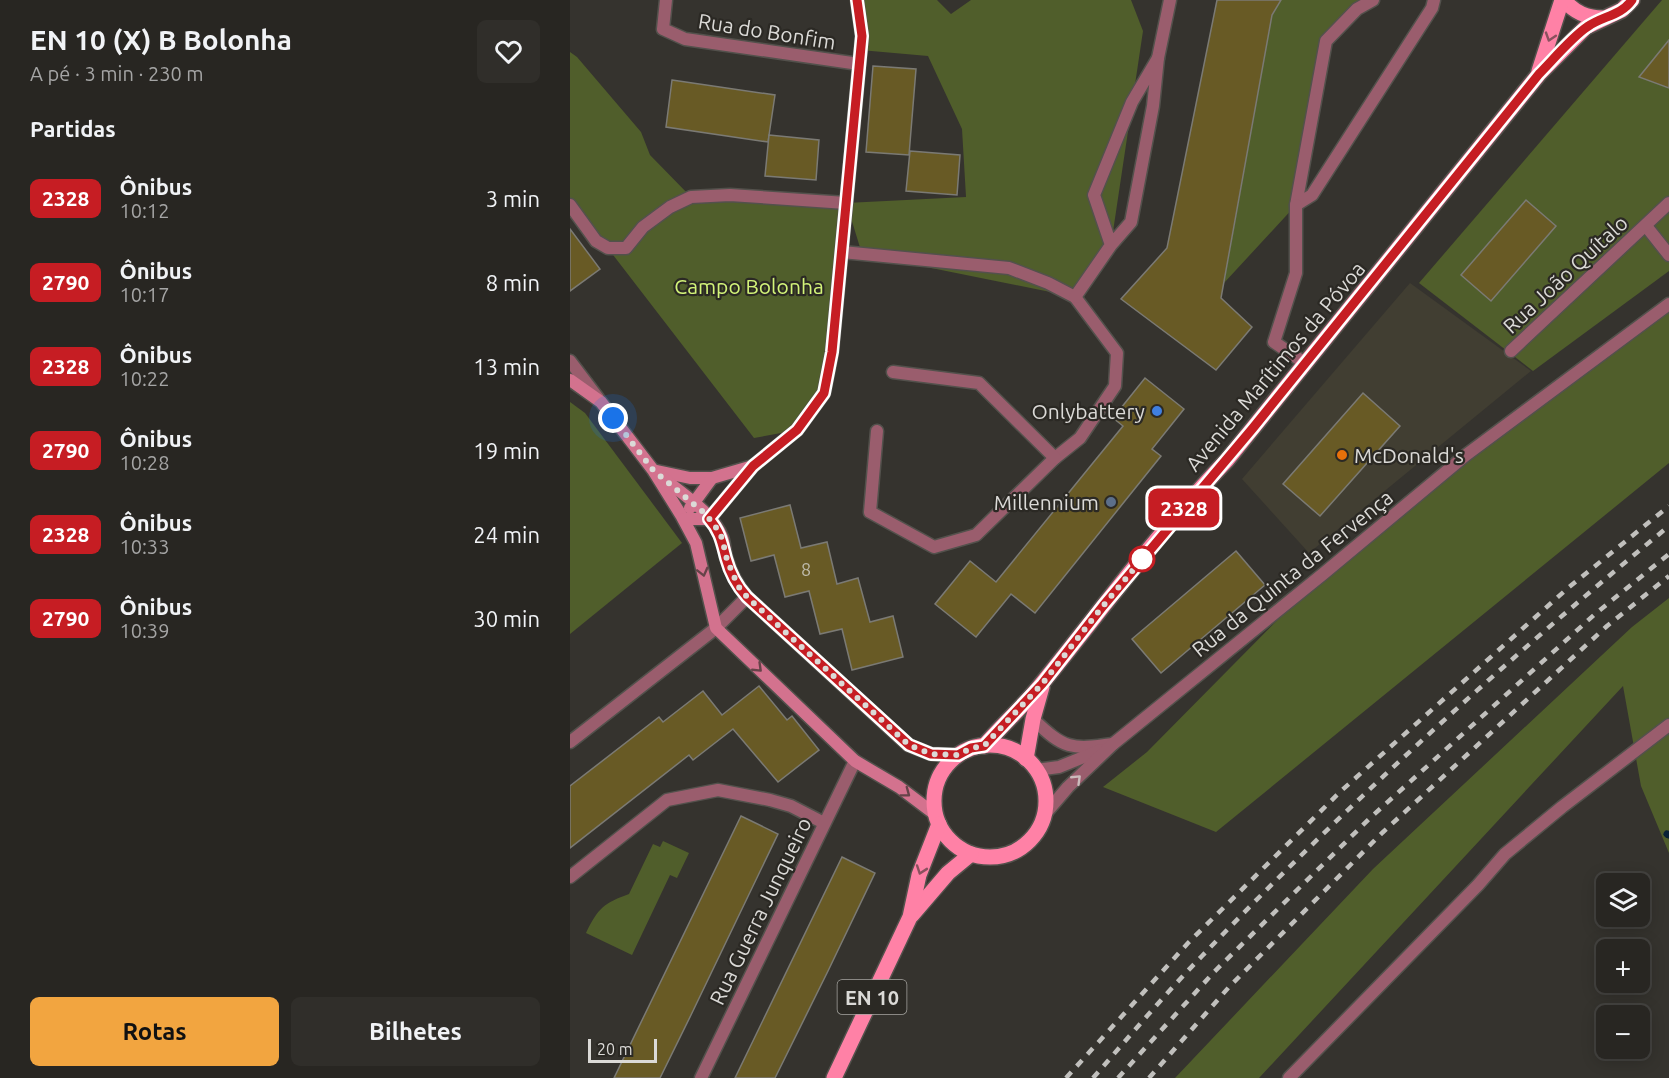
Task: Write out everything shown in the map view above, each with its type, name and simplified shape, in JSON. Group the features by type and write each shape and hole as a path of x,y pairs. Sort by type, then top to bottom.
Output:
{"main road":[{"name":"Avenida Marítimos da Póvoa","path":"1539,74 1563,0 1577,12 1590,18 1603,18"},
{"name":"Avenida Marítimos da Póvoa","path":"984,746 1042,684 1103,606 1227,460 1539,74 1586,27 1622,10 1632,0"},
{"name":"Avenida Marítimos da Póvoa","path":"1031,764 1033,719 1042,684"},
{"path":"937,820 952,843 971,854 997,857 1014,852 1029,842 1039,828 1044,815 1046,795 1043,783 1031,764 1013,750 998,746 984,746 971,748 958,755"},
{"name":"EN 10","path":"834,1078 910,917 919,875 937,820 934,802 937,783 946,766 958,755"},
{"name":"EN 10","path":"910,917 948,873 971,854"}],"street":[{"name":"Rua do Bonfim","path":"666,0 663,28 685,39 859,64"},
{"path":"709,519 753,466 797,430 824,393 832,352 862,36 857,0"},
{"path":"1075,297 1111,245 1131,222 1170,0"},
{"path":"1306,364 1274,342 1296,273 1296,205 1326,41 1357,9 1373,0"},
{"path":"1296,205 1312,195 1432,8 1434,0"},
{"path":"1111,245 1094,195 1132,102 1158,58"},
{"path":"570,205 596,241 608,248 626,248 643,227 670,207 691,197 730,195 846,203"},
{"name":"Rua João Quítalo","path":"1511,351 1669,203"},
{"name":"Rua João Quítalo","path":"1646,226 1669,255"},
{"path":"842,252 1010,268 1075,297 1117,353 1115,386 1080,438 1055,458 976,535 934,548 870,512 877,431"},
{"name":"Rua da Quinta da Fervença","path":"1044,815 1068,787 1113,744 1314,582 1466,455 1669,303"},
{"path":"570,361 653,470 684,519 696,543 716,628 855,761 898,787 937,820"},
{"path":"893,372 979,383 1055,458"},
{"path":"570,380 601,402"},
{"path":"653,470 690,478 712,478 753,466"},
{"path":"653,470 709,519 722,538 734,578 747,597 909,745 931,754 958,755"},
{"path":"684,519 692,503 712,478"},
{"path":"684,519 709,519"},
{"path":"570,742 716,628 747,597"},
{"path":"1033,719 1049,735 1065,744 1084,748 1113,744"},
{"path":"1289,1078 1478,885 1505,854 1562,807 1669,726"},
{"name":"Rua da Quinta da Fervença","path":"1031,764 1059,767 1085,758 1113,744"},
{"name":"Rua Guerra Junqueiro","path":"702,1078 855,761"},
{"path":"570,877 667,800 718,790 791,806 824,823"}],"shaded area":[{"path":"1410,283 1531,371 1309,553 1242,479"}],"green space":[{"name":"Campo Bolonha","path":"856,0 937,0 951,14 971,0 1131,0 1143,31 1111,245 1075,297 862,254 847,205 824,393 797,430 754,438 570,199 570,52 577,57 641,132 650,155 691,197 846,203 966,197 962,129 928,56 860,50"},
{"path":"1281,0 1369,0 1326,41 1296,205 1224,283 1272,15"},
{"path":"1662,0 1669,0 1669,271 1533,371 1419,283"},
{"path":"1669,303 1669,463 1216,832 1103,787 1147,752 1323,574"},
{"path":"570,402 585,413 682,543 570,634"},
{"path":"1669,598 1669,853 1641,786 1623,686 1259,1078 1175,1078 1373,869 1632,627"},
{"path":"663,841 689,853 677,878 670,875 632,955 586,933 598,912 613,900 629,894 653,844 660,847"}],"building":[{"path":"1217,0 1281,0 1272,15 1221,298 1252,327 1216,370 1121,299 1167,248"},
{"path":"1669,40 1669,88 1639,77"},
{"path":"873,66 916,69 909,155 866,152"},
{"path":"672,80 775,95 768,142 666,127"},
{"path":"769,135 819,140 816,180 765,176"},
{"path":"910,151 960,155 957,195 906,191"},
{"path":"1526,200 1556,226 1491,301 1461,275"},
{"path":"570,229 600,269 570,291"},
{"path":"1145,378 1184,409 1152,449 1161,456 1035,613 1011,594 976,637 935,604 970,561 996,582 1123,426 1113,418"},
{"name":"McDonald's","path":"1363,393 1400,426 1320,516 1283,484"},
{"path":"790,505 801,548 827,542 837,584 858,578 870,622 893,616 903,657 852,670 842,629 820,634 809,591 785,597 774,555 751,561 740,518"},
{"path":"1236,551 1265,585 1161,673 1132,639"},
{"path":"759,686 787,720 792,716 819,750 778,782 733,729 693,760 689,755 570,848 570,786 659,717 663,722 703,691 722,715"},
{"path":"741,816 778,834 691,1015 660,1078 614,1078"},
{"path":"842,857 875,873 828,971 775,1078 735,1078"}],"railway":[{"path":"1066,1078 1188,943 1341,791 1568,588 1669,506"},
{"path":"1093,1078 1202,956 1371,788 1548,628 1669,526"},
{"path":"1118,1078 1214,972 1369,819 1595,614 1669,554"},
{"path":"1149,1078 1229,987 1382,833 1607,626 1669,576"}],"bus line":[{"name":"2328","path":"857,0 862,36 832,352 824,393 797,430 753,466 709,519 722,538 727,560 738,586 747,597 909,745 931,754 958,755 971,748 984,746 1042,684 1103,606 1306,364 1539,74 1586,27 1616,14 1628,6 1632,0"}],"place":[{"name":"Onlybattery","path":"1157,411"},
{"name":"McDonald's","path":"1342,455"},
{"name":"Millennium","path":"1111,502"}],"route":[{"path":"613,418 653,470 714,524 722,538 727,560 738,586 747,597 909,745 931,754 958,755 971,748 984,746 1042,684 1148,552 1142,559"}]}
